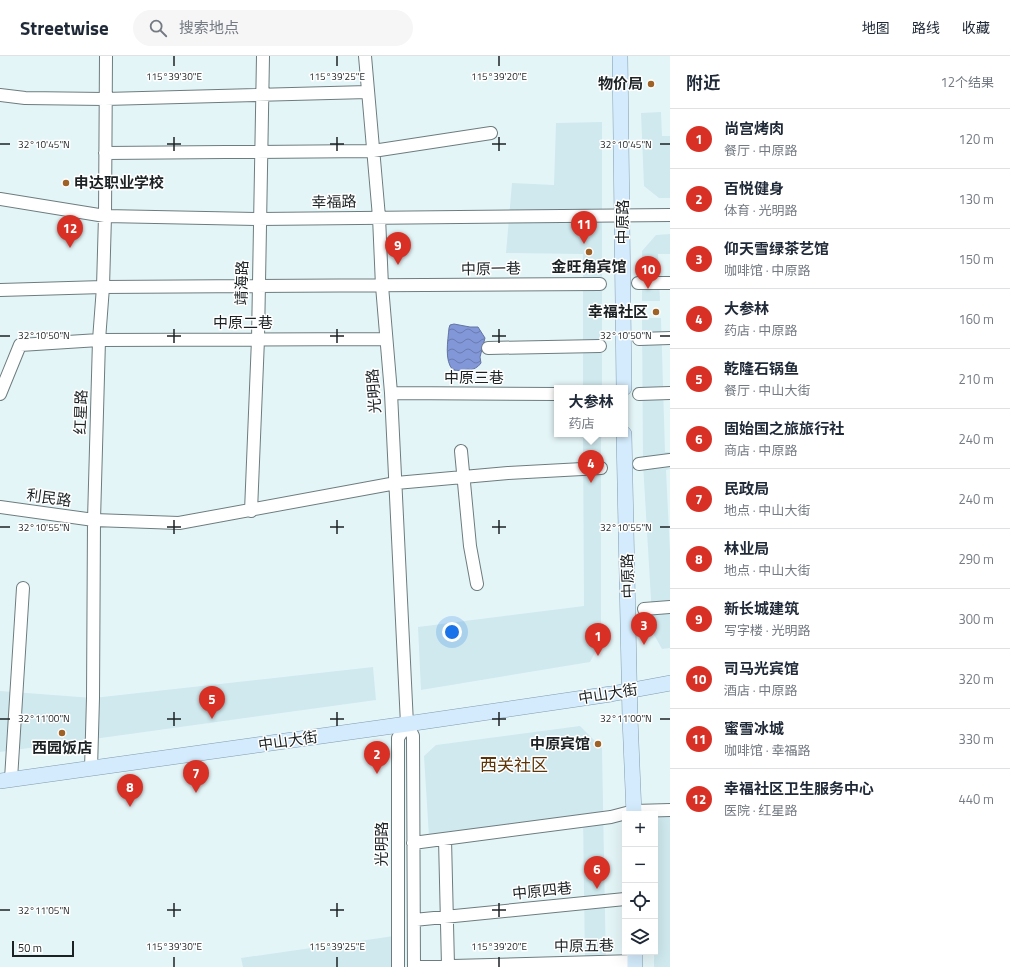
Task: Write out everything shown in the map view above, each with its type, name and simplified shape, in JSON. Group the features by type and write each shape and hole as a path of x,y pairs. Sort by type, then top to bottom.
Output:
{"main road":[{"name":"中原路","path":"620,56 624,385"},
{"name":"中原路","path":"624,437 634,811"},
{"name":"中山大街","path":"5,780 407,724 630,691 670,683"}],"street":[{"name":"红星路","path":"91,768 94,520 99,340 103,287 105,216 106,56"},
{"name":"靖海路","path":"251,511 258,339 263,56"},
{"name":"光明路","path":"365,56 379,217 382,286 391,393 407,724 413,736 414,967"},
{"path":"0,95 25,98 105,99 368,92"},
{"path":"105,153 373,152 491,133"},
{"name":"幸福路","path":"0,199 105,216 259,219 379,217 623,217 670,215"},
{"path":"638,283 670,283"},
{"name":"中原一巷","path":"0,290 103,287 600,284"},
{"path":"639,339 670,338"},
{"name":"中原二巷","path":"0,394 20,344 99,340 386,339"},
{"path":"488,348 600,346"},
{"name":"中原三巷","path":"391,393 554,394"},
{"path":"639,394 670,393"},
{"path":"461,451 470,546 476,584"},
{"path":"639,464 670,460"},
{"name":"利民路","path":"0,507 94,520 179,523 251,511 396,483 601,468"},
{"path":"5,780 23,588"},
{"path":"644,609 670,607"},
{"name":"光明路","path":"398,967 398,738 407,724"},
{"path":"652,811 670,810"},
{"path":"413,843 622,815"},
{"path":"444,839 448,966"},
{"name":"中原四巷","path":"414,920 622,899"},
{"name":"中原五巷","path":"414,967 635,960"}],"shaded area":[{"path":"661,112 662,136 670,136 670,198 659,198 644,186 641,113"},
{"path":"602,122 602,385 583,385 583,254 506,253 512,183 554,185 556,123"},
{"path":"670,234 670,254 658,254 660,301 642,301 642,251 656,235"},
{"path":"642,318 661,318 665,452 670,452 670,469 666,470 670,552 670,648 662,649 653,633 643,464"},
{"path":"583,437 601,437 601,641 590,662 421,690 418,627 584,606"},
{"path":"373,667 376,700 0,752 0,691 93,698"},
{"path":"580,726 602,748 606,967 585,967 583,815 429,837 424,756 436,745"},
{"path":"670,812 670,967 654,967 654,955 658,955 658,814"},
{"path":"394,936 394,967 243,967 241,958"}],"water":[{"path":"454,324 478,327 485,338 480,357 481,363 476,368 465,371 453,370 450,366 447,350 448,338 450,325"}],"place":[{"name":"物价局","path":"651,84"},
{"name":"申达职业学校","path":"66,183"},
{"name":"蜜雪冰城","path":"584,244"},
{"name":"幸福社区卫生服务中心","path":"70,248"},
{"name":"金旺角宾馆","path":"589,252"},
{"name":"新长城建筑","path":"398,265"},
{"name":"司马光宾馆","path":"648,289"},
{"name":"幸福社区","path":"656,312"},
{"name":"大参林","path":"591,483"},
{"name":"仰天雪绿茶艺馆","path":"644,645"},
{"name":"尚宫烤肉","path":"598,656"},
{"name":"乾隆石锅鱼","path":"212,719"},
{"name":"西园饭店","path":"62,733"},
{"name":"中原宾馆","path":"598,744"},
{"name":"百悦健身","path":"377,774"},
{"name":"民政局","path":"196,793"},
{"name":"林业局","path":"130,807"},
{"name":"固始国之旅旅行社","path":"597,889"}],"district":[{"name":"西关社区","path":"514,765"}]}
